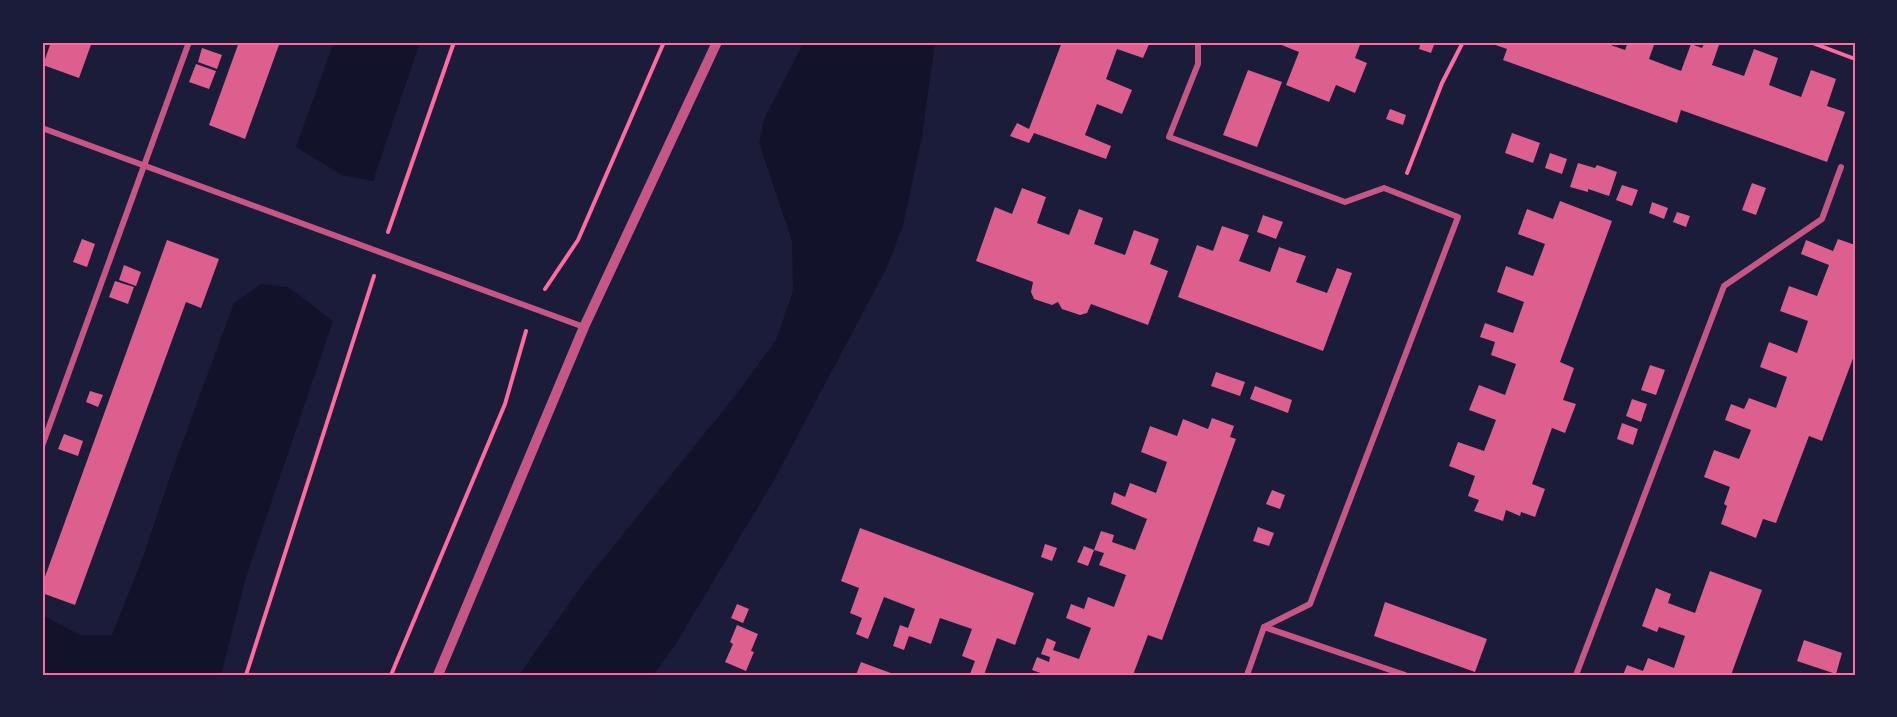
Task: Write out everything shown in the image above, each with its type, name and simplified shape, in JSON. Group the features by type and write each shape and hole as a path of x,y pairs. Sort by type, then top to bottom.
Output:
{"street":[{"path":"42,446 189,42"},
{"path":"438,675 584,327 717,42"},
{"path":"1198,42 1198,64 1169,137 1346,202 1384,188 1458,217 1310,604 1264,627 1247,675"},
{"path":"42,128 584,327"},
{"path":"1576,675 1724,286 1822,219 1841,167"},
{"path":"1264,627 1405,675"}],"path":[{"path":"246,675 381,252 454,42"},
{"path":"391,675 505,404 532,307 578,240 664,42"},
{"path":"1400,194 1442,83 1463,42"},
{"path":"1810,42 1855,59"}],"shaded area":[{"path":"334,42 420,42 373,181 342,175 296,147"},
{"path":"804,42 935,42 922,137 903,226 886,269 774,480 675,645 653,675 519,675 582,585 739,391 776,340 793,292 792,241 759,143 764,119"},
{"path":"261,284 288,287 333,321 246,577 221,675 42,675 42,615 80,635 112,635 142,560 173,468 234,303"}],"building":[{"path":"51,42 92,42 79,78 43,65"},
{"path":"239,42 280,42 245,139 209,125"},
{"path":"1062,42 1150,42 1143,58 1117,49 1106,79 1132,90 1122,114 1097,104 1085,135 1111,146 1106,159 1034,133 1029,143 1010,136 1017,123 1029,129"},
{"path":"1274,42 1361,42 1355,58 1367,63 1355,93 1336,85 1329,102 1286,85 1299,52"},
{"path":"1421,42 1435,42 1431,53 1419,49"},
{"path":"1487,42 1602,42 1625,50 1628,42 1655,42 1649,59 1681,71 1691,44 1702,48 1705,42 1720,42 1712,65 1744,76 1754,49 1778,58 1769,85 1801,97 1811,70 1836,79 1827,106 1845,112 1827,162 1681,110 1677,123 1503,60 1507,49"},
{"path":"202,48 222,55 217,69 198,62"},
{"path":"196,64 216,71 209,89 189,82"},
{"path":"1248,70 1282,82 1257,147 1223,135"},
{"path":"1390,109 1406,115 1403,125 1386,119"},
{"path":"1512,133 1540,143 1533,163 1505,153"},
{"path":"1550,153 1567,159 1562,174 1545,168"},
{"path":"1578,163 1595,168 1597,165 1617,172 1609,196 1588,189 1588,192 1570,187"},
{"path":"1752,183 1766,188 1756,215 1742,210"},
{"path":"1622,185 1638,190 1632,206 1616,200"},
{"path":"1022,188 1046,197 1037,223 1069,235 1079,209 1103,218 1094,244 1125,255 1134,230 1159,239 1150,264 1168,271 1148,325 1091,304 1087,313 1080,315 1062,309 1058,302 1052,305 1034,299 1031,292 1033,282 976,261 995,207 1012,214"},
{"path":"1560,201 1612,221 1560,362 1574,368 1563,400 1576,404 1565,433 1552,428 1532,484 1545,489 1535,517 1521,512 1520,516 1506,510 1503,521 1474,511 1479,500 1468,496 1475,476 1449,466 1458,442 1484,451 1496,420 1469,410 1479,385 1505,395 1516,364 1491,355 1495,342 1480,337 1485,323 1513,333 1524,302 1497,292 1506,266 1533,276 1545,244 1518,234 1527,209 1553,219"},
{"path":"1652,202 1668,208 1664,219 1649,213"},
{"path":"1677,212 1690,216 1686,227 1673,222"},
{"path":"1263,215 1283,222 1276,239 1257,232"},
{"path":"1222,226 1249,235 1239,261 1270,272 1279,247 1306,256 1296,282 1327,293 1337,268 1352,273 1323,351 1178,297 1197,245 1213,251"},
{"path":"82,239 95,244 87,267 73,262"},
{"path":"1838,239 1855,245 1855,353 1822,441 1809,436 1776,523 1763,519 1756,538 1721,524 1727,506 1724,504 1730,487 1704,477 1714,450 1739,459 1751,430 1725,420 1731,404 1744,409 1749,398 1776,408 1787,377 1760,367 1769,342 1797,353 1808,321 1780,311 1789,286 1817,296 1829,265 1801,254 1806,240 1833,251"},
{"path":"167,240 219,259 201,308 186,302 75,605 42,593 42,585"},
{"path":"124,265 141,272 136,286 119,280"},
{"path":"115,281 134,287 128,304 109,297"},
{"path":"1650,365 1665,370 1656,395 1641,390"},
{"path":"1216,372 1245,382 1240,396 1211,386"},
{"path":"1255,386 1292,400 1288,413 1250,399"},
{"path":"90,391 103,395 98,407 86,402"},
{"path":"1632,399 1647,404 1641,422 1626,416"},
{"path":"1212,418 1234,426 1230,437 1236,439 1162,640 1148,635 1133,675 1046,675 1032,670 1037,657 1049,662 1050,657 1041,654 1047,638 1056,642 1053,650 1079,659 1091,628 1066,618 1071,604 1084,609 1088,597 1114,607 1126,575 1099,565 1104,553 1094,550 1101,531 1114,535 1112,542 1135,550 1147,519 1111,504 1114,492 1125,497 1130,483 1156,493 1167,462 1141,452 1150,426 1177,436 1183,419 1208,429"},
{"path":"1622,423 1638,429 1633,445 1617,439"},
{"path":"64,434 83,441 78,456 58,449"},
{"path":"1272,490 1285,495 1280,509 1266,504"},
{"path":"1258,527 1274,533 1269,546 1253,541"},
{"path":"860,528 1034,593 1015,645 997,638 984,675 970,674 975,661 962,656 972,629 940,618 931,644 909,636 904,650 893,646 900,625 908,628 915,609 884,597 868,639 856,634 862,618 850,613 859,588 841,581"},
{"path":"1045,544 1057,548 1052,561 1041,557"},
{"path":"1084,546 1094,550 1088,566 1077,562"},
{"path":"1710,571 1762,590 1731,675 1623,675 1627,665 1643,671 1648,658 1674,668 1685,636 1659,627 1657,632 1642,626 1656,588 1671,594 1668,603 1695,613"},
{"path":"1385,602 1487,639 1475,672 1374,636"},
{"path":"737,604 749,609 743,623 731,618"},
{"path":"737,625 758,634 746,671 725,662 733,644 730,642"},
{"path":"1804,640 1842,653 1836,674 1797,661"},
{"path":"861,662 896,675 856,675"}]}
